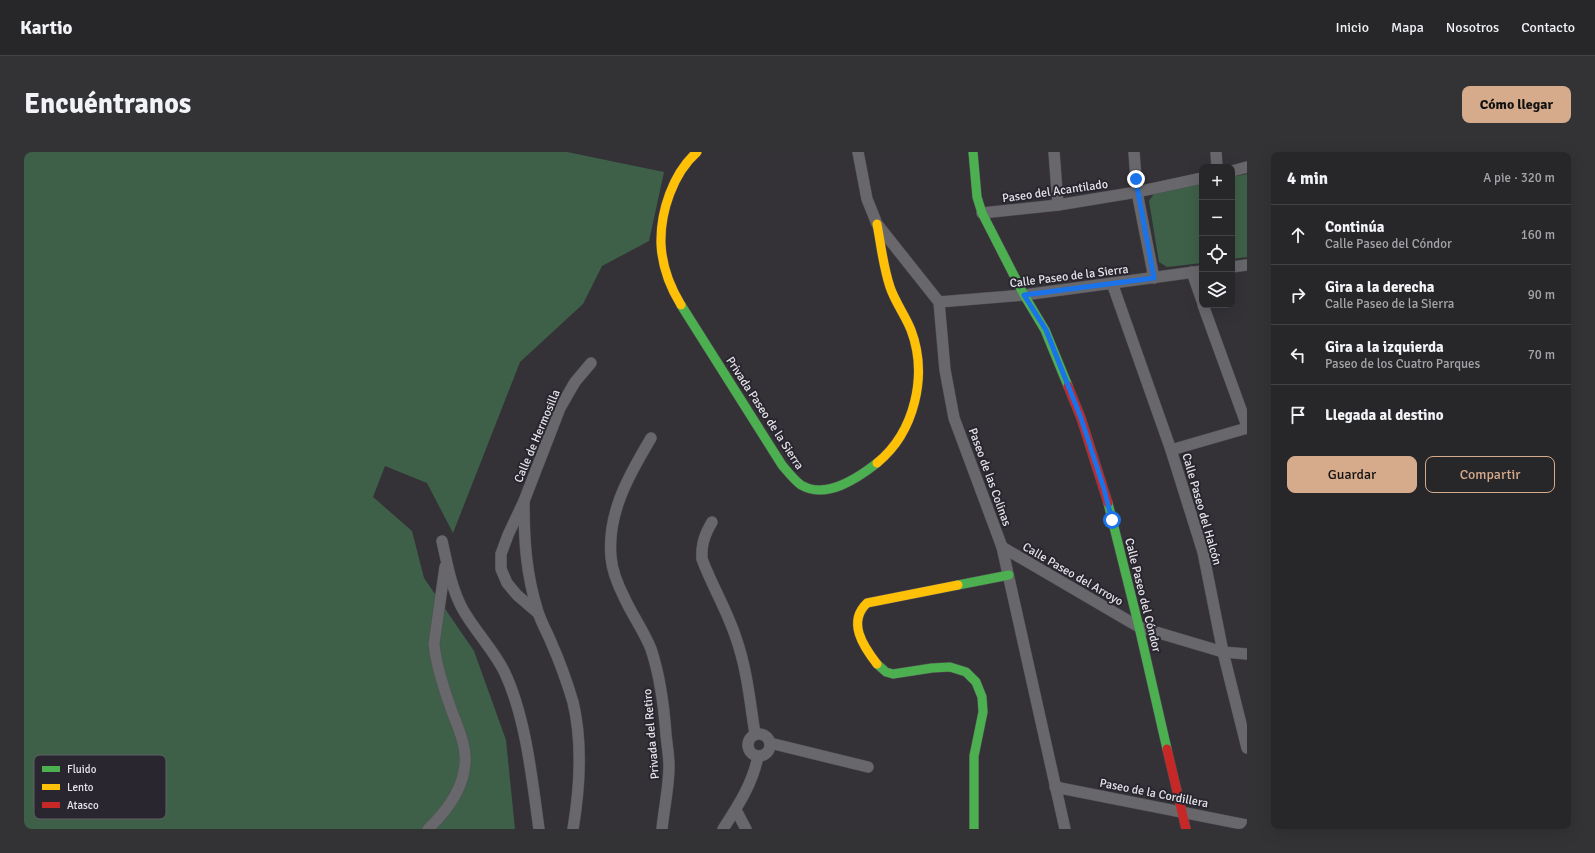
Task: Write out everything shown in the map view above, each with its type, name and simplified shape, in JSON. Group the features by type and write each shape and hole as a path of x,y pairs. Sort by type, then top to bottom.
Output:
{"street":[{"name":"Privada Paseo de la Sierra","path":"697,152 691,156 682,167 677,177 663,222 661,243 663,262 670,284 677,299 790,477 812,490 820,491 836,487 852,480 874,466 892,448 904,430 917,399 920,382 919,358 913,336 890,287 877,224"},
{"path":"858,152 867,199 877,224 939,302"},
{"name":"Calle Paseo del Cóndor","path":"973,152 977,197 982,213 1024,295 1046,330 1081,418 1104,489 1139,627 1186,829"},
{"path":"1054,152 1058,205"},
{"path":"1134,152 1138,192 1154,278"},
{"path":"1216,152 1217,164"},
{"path":"1235,170 1247,167"},
{"name":"Paseo del Acantilado","path":"982,213 1058,205 1138,192 1199,179"},
{"path":"1235,267 1247,265"},
{"path":"1197,272 1199,284"},
{"name":"Calle Paseo de la Sierra","path":"939,302 1024,295 1197,272"},
{"name":"Calle Paseo del Halcón","path":"1112,283 1171,450 1204,552 1224,652 1247,748"},
{"name":"Paseo de las Colinas","path":"939,302 945,370 954,418 1002,547 1065,829"},
{"path":"1171,450 1247,427 1204,308"},
{"name":"Calle de Hermosilla","path":"538,613 507,583 501,569 500,562 504,546 524,501 560,408 575,382 591,363"},
{"name":"Privada del Retiro","path":"650,438 621,493 613,519 611,558 615,575 625,599 650,648 660,685 664,708 669,764 668,786 662,829"},
{"name":"Calle de Hermosilla","path":"524,501 526,561 538,613"},
{"path":"712,522 706,532 702,544 702,558 737,640 747,681 755,734"},
{"path":"442,541 453,586 462,607 474,628 495,656 504,671 510,687 520,718 529,756 539,829"},
{"name":"Calle Paseo del Arroyo","path":"1002,547 1139,627 1224,652 1247,654"},
{"path":"428,829 438,819 461,784 465,764 463,742 438,669 434,644 446,560"},
{"path":"974,829 974,754 983,723 984,708 980,691 973,678 963,670 940,667 895,674 886,673 879,668 860,636 857,618 861,608 867,603 1009,574"},
{"path":"538,613 564,674 573,704 579,739 578,791 573,829"},
{"path":"755,734 763,734 769,739 770,743 766,754 758,756 752,753 748,746 749,739 755,734"},
{"path":"770,743 868,767"},
{"path":"723,829 736,810 753,776 758,756"},
{"name":"Paseo de la Cordillera","path":"1055,787 1181,811 1247,826"},
{"path":"736,810 746,829"}],"green space":[{"path":"24,152 567,152 664,172 649,241 602,266 583,304 520,362 453,533 427,483 385,466 373,497 412,531 424,578 474,651 506,740 515,829 24,829"},
{"path":"1247,174 1247,257 1235,259 1235,200 1235,176"},
{"path":"1199,183 1199,263 1167,267 1159,262 1149,201 1156,191"}],"traffic: fast":[{"path":"973,152 977,197 982,213 1024,295 1045,330 1068,386"},
{"path":"681,305 782,465 798,483 811,489 831,489 851,481 877,463"},
{"path":"1108,503 1139,627 1167,749"},
{"path":"958,585 1009,575"},
{"path":"877,664 886,672 893,674 932,668 950,667 966,672 976,682 982,697 983,712 974,756 974,829"}],"traffic: slow":[{"path":"681,305 673,291 665,268 661,244 661,232 666,206 675,182 681,171 697,152"},
{"path":"877,224 890,287 911,330 916,347 918,384 915,402 901,435 890,450 877,463"},
{"path":"877,664 862,642 859,634 858,618 861,610 867,603 958,585"}],"traffic: jam":[{"path":"1068,386 1081,418 1108,503"},
{"path":"1167,749 1186,829"}],"route":[{"path":"1112,520 1104,489 1081,418 1046,330 1024,295 1154,278 1136,179"}]}
